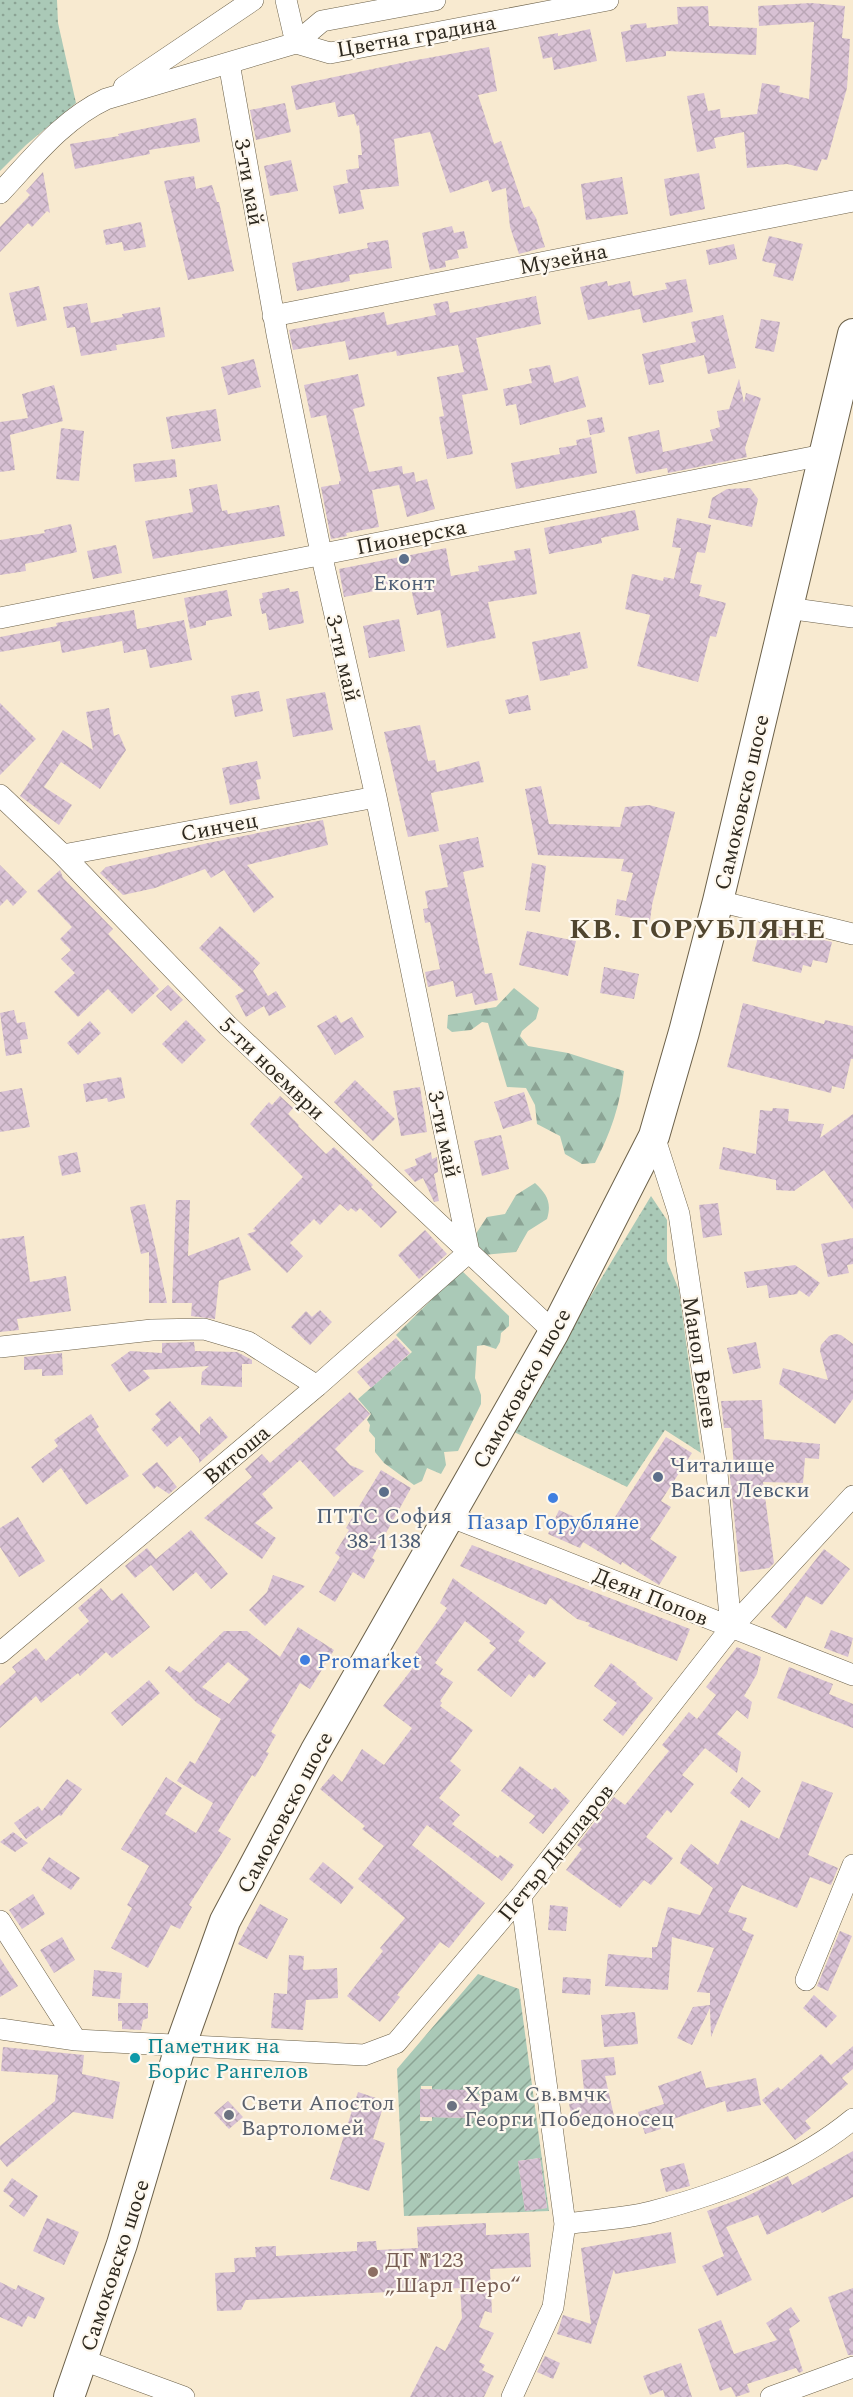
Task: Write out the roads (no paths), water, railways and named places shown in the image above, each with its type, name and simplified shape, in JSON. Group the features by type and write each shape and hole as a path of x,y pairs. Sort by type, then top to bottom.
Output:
{"main road":[{"name":"Самоковско шосе","path":"69,2397 122,2244 181,2044 225,1921 315,1752 554,1332 654,1136 718,901 853,334"}],"street":[{"path":"0,193 53,137 97,103 253,0"},
{"path":"286,0 296,43"},
{"name":"Цветна градина","path":"97,103 296,43 322,21 435,0"},
{"name":"Цветна градина","path":"296,43 330,53 608,0"},
{"name":"3-ти май","path":"229,63 273,316 321,553 376,797 469,1252"},
{"name":"Музейна","path":"273,316 853,201"},
{"name":"Пионерска","path":"0,618 823,455"},
{"path":"787,608 853,617"},
{"name":"5-ти ноември","path":"0,795 63,855 228,1026 554,1332"},
{"name":"Синчец","path":"63,855 376,797"},
{"path":"718,901 853,934"},
{"name":"Манол Велев","path":"654,1136 679,1214 716,1462 731,1628"},
{"name":"Витоша","path":"1,1651 317,1386 469,1252"},
{"path":"0,1347 152,1330 204,1329 248,1342 317,1386"},
{"name":"Петър Дипларов","path":"0,2029 76,2040 364,2055 396,2043 521,1896 731,1628 853,1496"},
{"name":"Деян Попов","path":"449,1516 853,1675"},
{"path":"806,1980 853,1865"},
{"path":"512,2397 553,2307 565,2224 521,1896"},
{"path":"0,1921 76,2040"},
{"path":"565,2224 649,2212 746,2181 828,2140 853,2119"},
{"path":"83,2360 184,2397"},
{"path":"771,2397 853,2367"}],"place":[{"name":"Еконт","path":"404,559"},
{"name":"Читалище Васил Левски","path":"658,1477"},
{"name":"ПТТС София 38-1138","path":"384,1492"},
{"name":"Пазар Горубляне","path":"553,1498"},
{"name":"Promarket","path":"305,1660"},
{"name":"Паметник на Борис Рангелов","path":"135,2058"},
{"name":"Храм Св.вмчк Георги Победоносец","path":"452,2106"},
{"name":"Свети Апостол Вартоломей","path":"229,2115"},
{"name":"ДГ №123 „Шарл Перо“","path":"373,2272"}],"district":[{"name":"КВ. ГОРУБЛЯНЕ","path":"698,928"}]}
